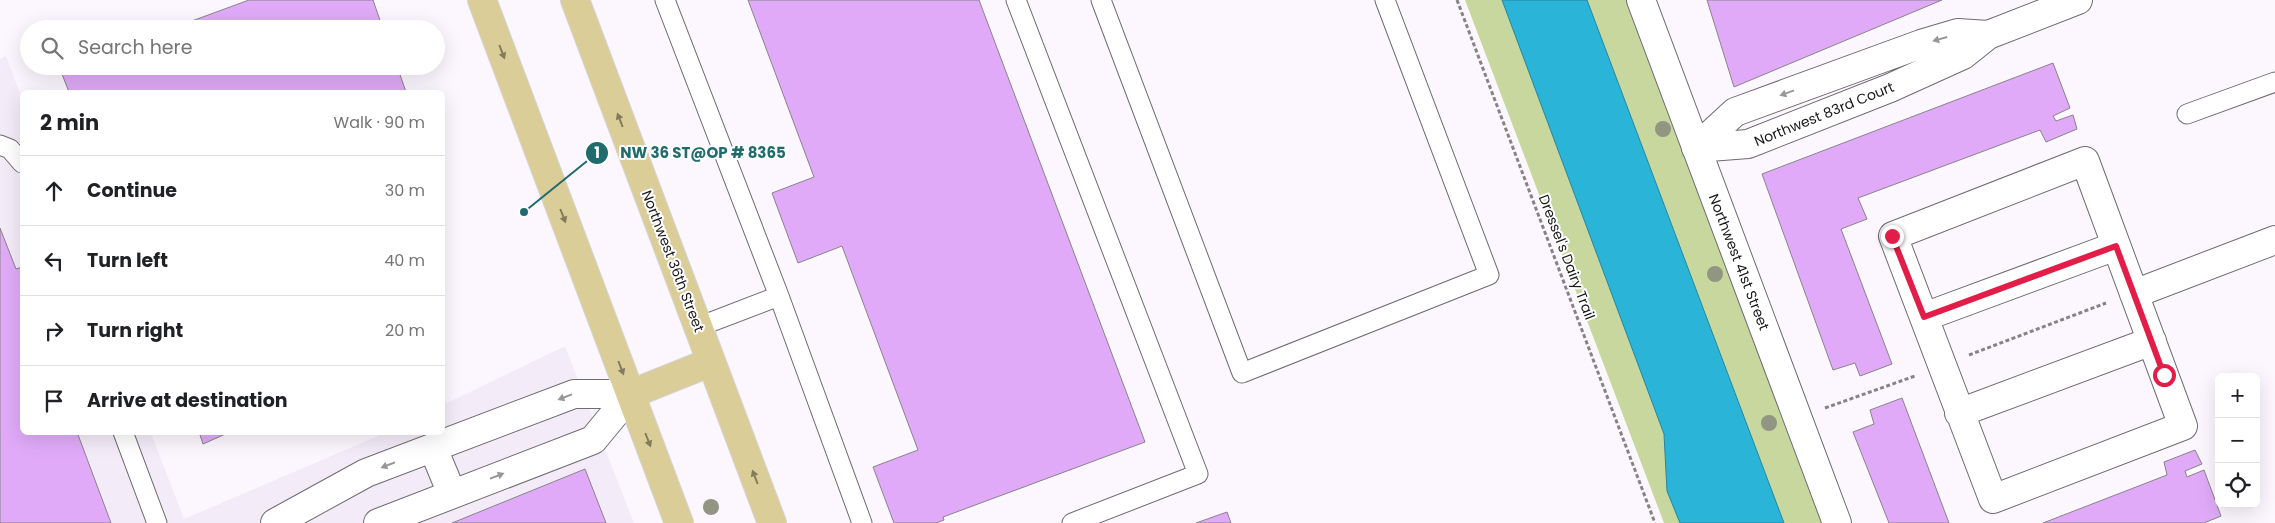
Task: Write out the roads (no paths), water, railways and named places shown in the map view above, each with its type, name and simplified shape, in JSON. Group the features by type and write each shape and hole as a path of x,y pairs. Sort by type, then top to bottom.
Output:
{"main road":[{"path":"482,0 679,523"},
{"name":"Northwest 36th Street","path":"575,0 772,523"},
{"path":"630,394 711,362"}],"street":[{"name":"Northwest 41st Street","path":"1641,0 1837,523"},
{"path":"1696,148 1735,112 1921,44 1958,34 1988,35 2078,0"},
{"path":"2084,161 2116,246 2122,298 2152,341 2183,426 1993,499 1892,236 2084,161"},
{"path":"2122,298 2275,240"},
{"path":"1924,317 2116,246"},
{"path":"1959,413 2152,341"},
{"path":"275,523 366,473 574,394 630,394"},
{"path":"378,523 593,440 630,394"},
{"path":"434,448 452,494"}],"lane":[{"path":"664,0 779,296 862,523"},
{"path":"1016,0 1198,474 1072,523"},
{"path":"1101,0 1242,373 1489,275 1385,0"},
{"path":"2187,114 2275,82"},
{"path":"0,145 10,149 20,161"},
{"path":"698,327 779,296"},
{"path":"124,435 157,523"}],"water":[{"path":"1502,0 1587,0 1784,523 1680,523 1667,491 1664,434"}],"place":[{"name":"NW 36 ST@OP # 8365","path":"524,212"}]}
